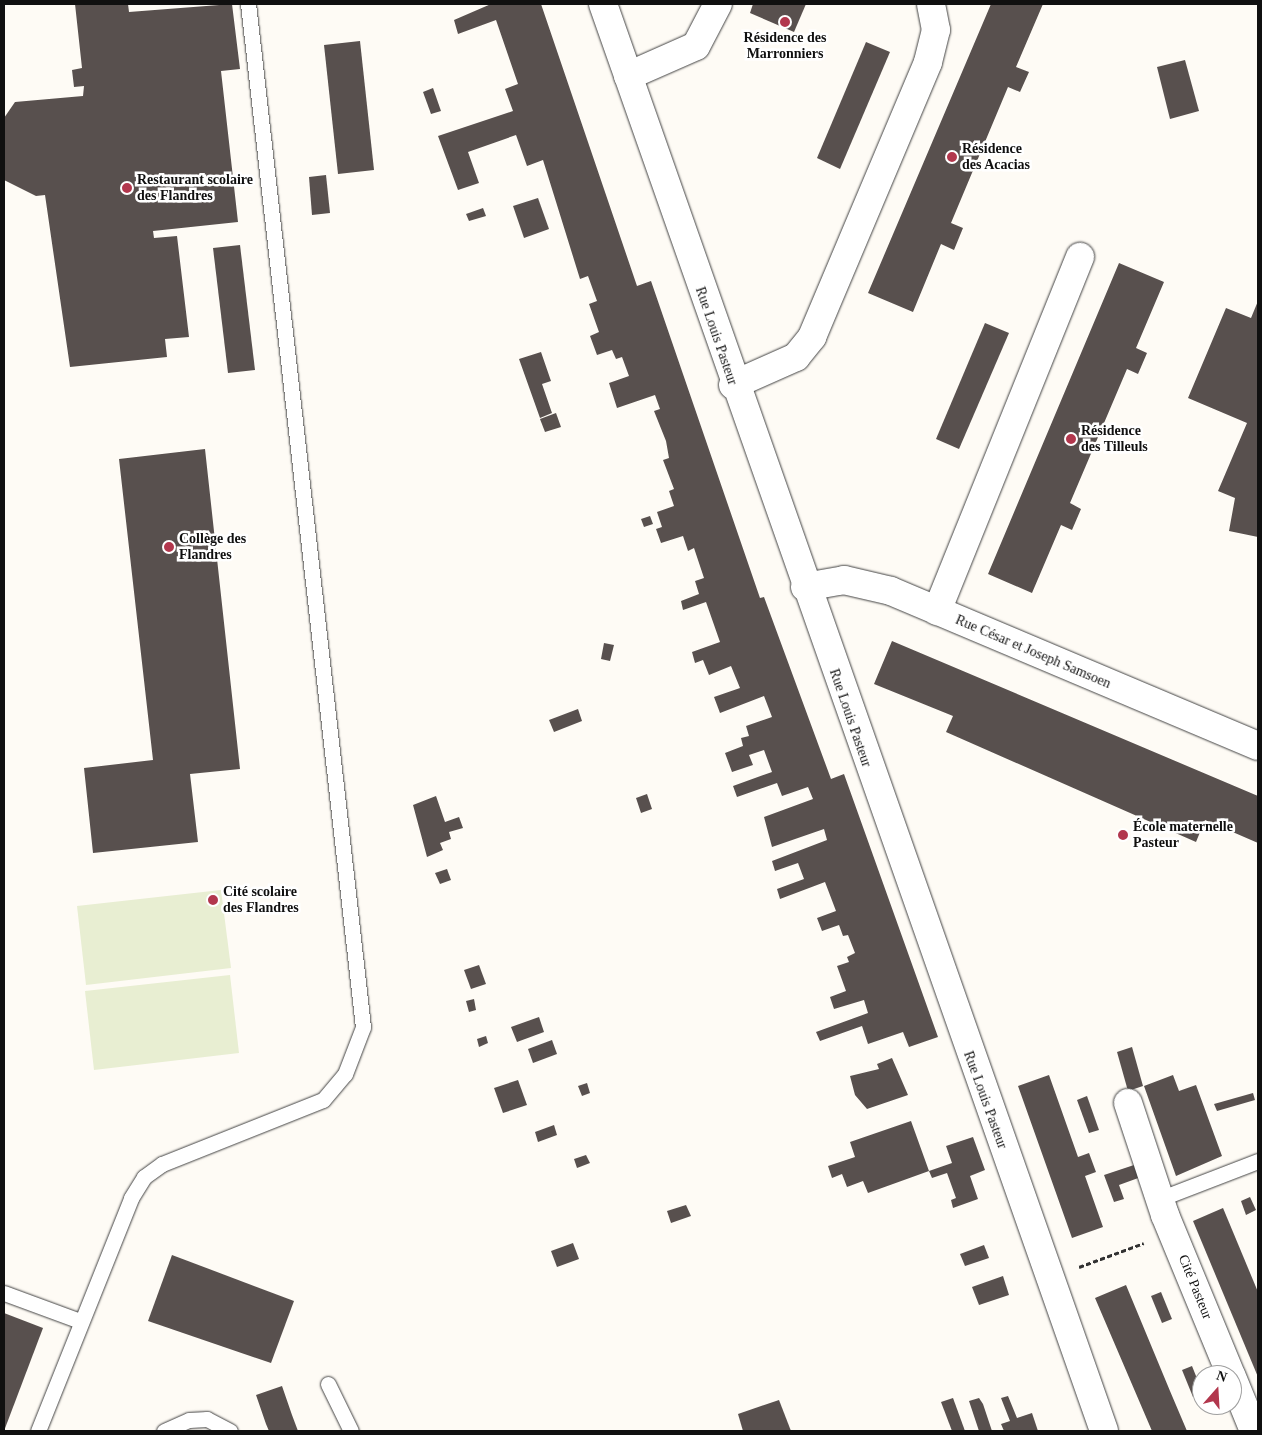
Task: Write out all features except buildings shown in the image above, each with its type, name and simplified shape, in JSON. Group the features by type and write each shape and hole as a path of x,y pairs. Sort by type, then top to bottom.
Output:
{"street":[{"name":"Rue Louis Pasteur","path":"603,4 733,385 1048,1278 1104,1431"},
{"path":"628,76 696,46 718,4"},
{"path":"733,385 796,357 812,337 928,62 936,30 931,4"},
{"path":"937,611 1080,257"},
{"name":"Rue César et Joseph Samsoen","path":"804,587 828,581 860,582 937,611 1258,746"},
{"name":"Cité Pasteur","path":"1128,1103 1159,1199 1227,1365"},
{"name":"Cité Pasteur","path":"1242,1401 1254,1431"}],"lane":[{"path":"38,1431 80,1321 144,1177 162,1164 323,1100 345,1074 363,1027 248,4"},
{"path":"1159,1199 1258,1161"},
{"path":"4,1293 80,1321"},
{"path":"328,1384 350,1431"},
{"path":"164,1431 189,1420 207,1419 230,1431"}],"path":[{"path":"1048,1278 1172,1233"}],"green space":[{"path":"221,890 231,968 86,985 77,906"},
{"path":"230,975 239,1053 94,1070 85,991"}],"place":[{"name":"Résidence des Marronniers","path":"785,22"},
{"name":"Résidence des Acacias","path":"952,157"},
{"name":"Restaurant scolaire des Flandres","path":"127,188"},
{"name":"Résidence des Tilleuls","path":"1071,439"},
{"name":"Collège des Flandres","path":"169,547"},
{"name":"École maternelle Pasteur","path":"1123,835"},
{"name":"Cité scolaire des Flandres","path":"213,900"}]}
